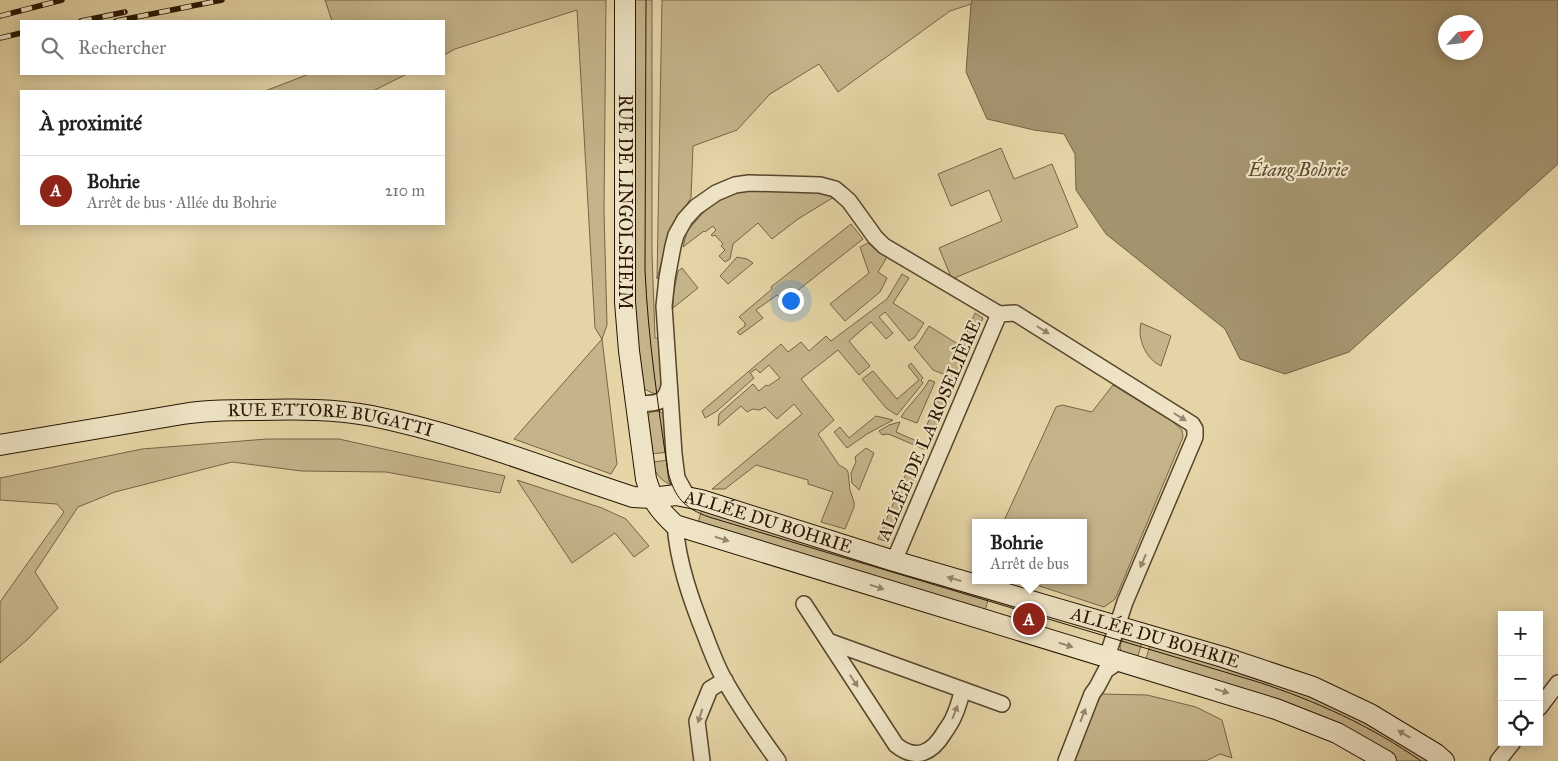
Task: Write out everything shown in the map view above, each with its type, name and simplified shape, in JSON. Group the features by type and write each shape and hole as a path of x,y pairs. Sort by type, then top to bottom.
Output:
{"main road":[{"name":"RUE DE LINGOLSHEIM","path":"625,0 625,302 629,351 646,479 652,498"},
{"name":"RUE ETTORE BUGATTI","path":"0,445 194,412 297,409 336,411 372,416 416,427 515,456 633,498 652,498"},
{"name":"ALLÉE DU BOHRIE","path":"652,498 676,494 688,496 972,584"},
{"path":"652,498 661,512 675,525"},
{"name":"ALLÉE DU BOHRIE","path":"675,525 1216,689 1306,720 1337,733 1386,761"},
{"name":"ALLÉE DU BOHRIE","path":"973,584 1223,657 1314,687 1370,714 1436,754 1444,761"}],"street":[{"path":"688,496 680,484 676,471 664,306 667,278 680,226 691,212 716,194 735,185 749,183 820,185 834,189 849,201 875,238 884,246 999,314 1015,313 1192,424 1195,429 1195,437 1117,626 1114,659 1092,694 1066,761"},
{"name":"ALLÉE DE LA ROSELIÈRE","path":"894,561 999,314"},
{"path":"636,404 662,400 666,396 669,384"},
{"path":"675,525 684,572 694,607 725,680 778,761"},
{"path":"804,604 903,753 918,757 935,747 954,716 962,690"},
{"path":"828,641 1002,704"},
{"path":"702,761 696,721 710,689 725,680"},
{"path":"1543,703 1558,683"},
{"path":"1498,761 1510,746"}],"shaded area":[{"path":"325,0 606,0 604,211 607,325 602,339 595,328 577,10 455,49 445,54 445,20 332,20"},
{"path":"631,0 652,0 652,252 655,338 659,338 661,387 661,394 657,395 644,389 633,310"},
{"path":"662,0 973,0 971,4 950,11 838,92 819,64 770,94 737,130 693,146 691,198 670,230 657,279"},
{"path":"306,75 405,75 375,90 268,90"},
{"path":"1001,148 1014,179 1052,164 1078,227 952,279 939,248 1002,221 989,190 951,206 938,174"},
{"path":"744,188 802,190 831,194 834,197 798,219 772,239 758,223 733,244 730,259 725,262 719,256 725,250 721,246 723,244 715,235 711,235 716,230 713,226 683,247 687,231 713,202"},
{"path":"851,224 863,239 783,302 777,295 756,310 763,318 740,335 737,332 745,326 745,323 739,317 772,289 771,287"},
{"path":"868,243 887,257 878,272 887,278 880,292 845,321 830,304 869,273 860,247"},
{"path":"737,257 747,259 753,263 728,284 720,276"},
{"path":"682,268 698,288 673,308 673,296 678,271"},
{"path":"902,274 909,278 893,303 924,323 915,337 909,341 885,312 879,317 893,333 886,339 871,322 849,341 870,366 859,375 838,350 801,379 834,420 818,434 839,465 848,472 854,507 845,529 821,522 833,492 808,484 808,480 756,465 725,489 712,489 802,414 794,404 777,419 765,407 747,412 741,406 718,426 719,414 753,384 759,391 780,378 769,365 760,373 756,369 750,373 754,378 717,411 705,418 702,411 781,344 788,352 801,342 809,351 826,336 831,341 887,299"},
{"path":"975,313 983,318 955,383 946,380 948,376 933,370 914,347 929,326 961,346"},
{"path":"1141,323 1171,336 1161,366 1151,359 1144,348 1140,335"},
{"path":"602,339 617,464 611,474 514,439"},
{"path":"911,363 923,378 921,380 923,383 897,415 886,408 862,379 873,371 897,399 919,380 908,366"},
{"path":"929,380 935,382 917,423 901,417 923,390"},
{"path":"1113,385 1173,422 1182,430 1183,437 1117,595 1114,600 1104,607 1033,584 1087,584 1087,519 1005,519 1056,407 1062,405 1092,412"},
{"path":"944,386 951,392 934,431 926,427"},
{"path":"659,411 665,415 669,452 651,454 647,416 651,412"},
{"path":"876,416 893,420 867,434 847,448 834,432 840,427 849,438"},
{"path":"900,422 896,432 928,446 926,450 891,435 882,435 879,431 889,425"},
{"path":"267,439 339,439 505,476 500,493 386,472 301,471 232,462 115,492 78,507 35,572 58,608 28,639 0,663 0,602 64,512 57,504 0,500 0,478 142,449"},
{"path":"866,448 874,453 859,490 852,483 851,473 856,462 855,457"},
{"path":"913,457 922,461 886,541 878,539"},
{"path":"670,460 675,486 660,478 652,462"},
{"path":"517,480 602,508 626,519 649,546 634,557 615,533 572,563"},
{"path":"702,508 990,593 984,614 697,527"},
{"path":"1123,638 1143,639 1137,659 1121,652 1120,646"},
{"path":"1151,642 1332,701 1434,761 1397,761 1390,756 1145,662"},
{"path":"1101,694 1147,695 1196,707 1222,720 1232,758 1220,754 1206,761 1073,761"}],"water":[{"name":"Étang Bohrie","path":"973,0 1558,0 1558,164 1349,352 1285,374 1240,359 1225,329 1106,234 1076,190 1075,154 1064,134 1034,130 987,119 966,72 971,4"}],"tram line":[{"path":"646,0 645,270 648,321 668,472 677,495 687,506 709,517 1280,689 1322,706 1363,726 1421,761"}],"railway":[{"path":"0,16 62,0"},
{"path":"121,20 222,0"},
{"path":"86,20 125,12"},
{"path":"0,38 20,33"}],"place":[{"name":"Bohrie","path":"1029,619"}]}
